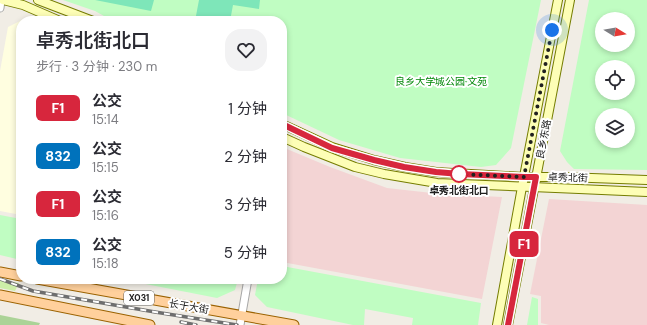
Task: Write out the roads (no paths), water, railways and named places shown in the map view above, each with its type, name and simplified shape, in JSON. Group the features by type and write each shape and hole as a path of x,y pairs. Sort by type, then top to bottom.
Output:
{"main road":[{"path":"2,0 23,6 48,16"},
{"path":"38,0 80,16"},
{"name":"良乡东路","path":"497,325 558,0"},
{"name":"良乡东路","path":"508,325 570,0"},
{"name":"卓秀北街","path":"287,126 332,148 404,167 436,172 524,177 647,180"},
{"name":"卓秀北街","path":"287,139 355,167 384,174 437,183 647,192"},
{"path":"0,272 16,275"},
{"name":"长于大街","path":"65,284 294,325"},
{"name":"X031","path":"0,295 150,325"}],"street":[{"path":"0,8 2,0"},
{"path":"240,325 247,284"}],"railway":[{"path":"0,279 33,291 237,325"},
{"path":"181,322 196,325"}],"place":[{"name":"卓秀北街北口","path":"459,174"}],"park label":[{"name":"良乡大学城公园·文苑","path":"441,81"}]}
